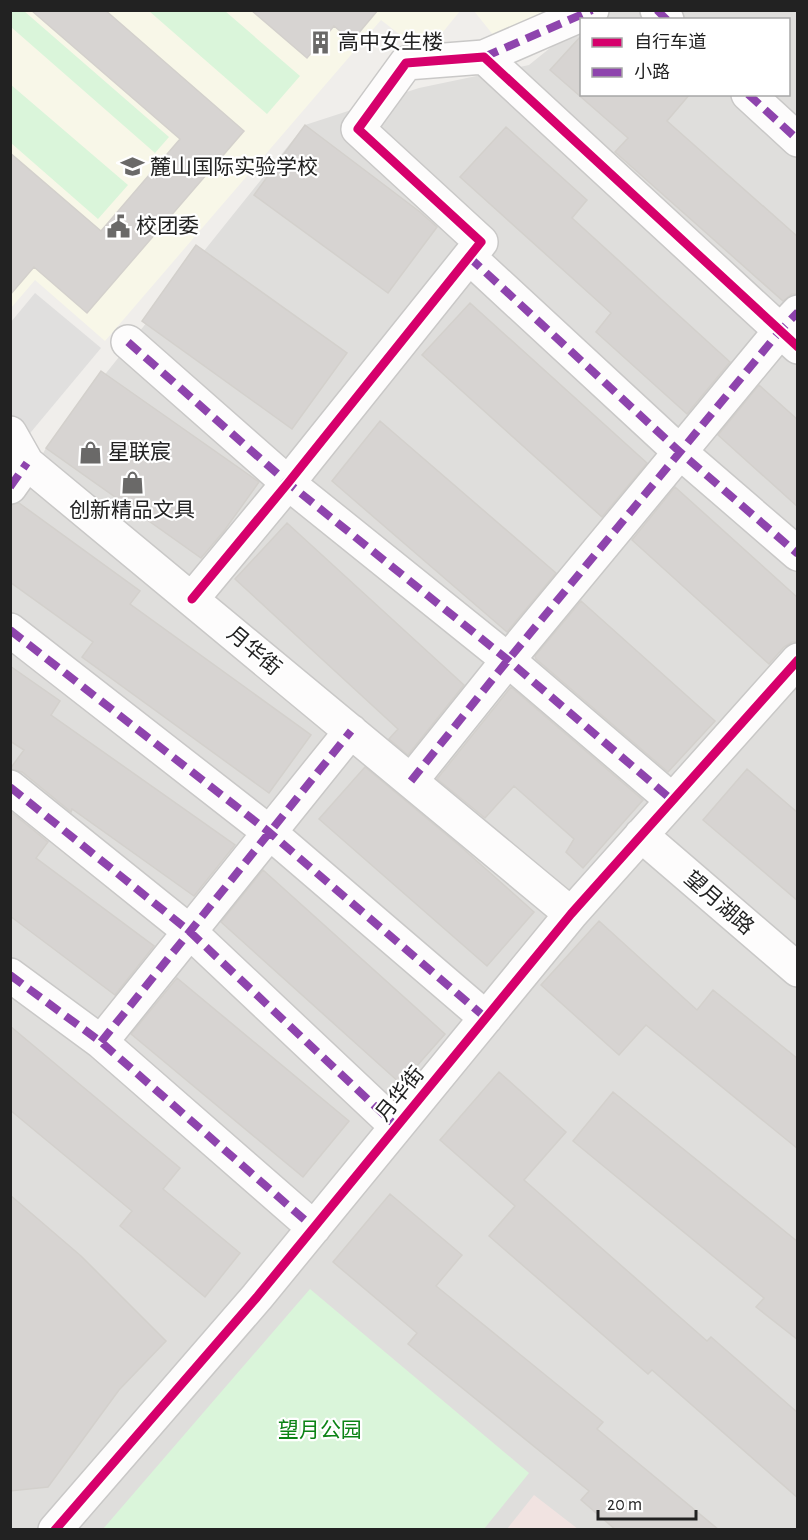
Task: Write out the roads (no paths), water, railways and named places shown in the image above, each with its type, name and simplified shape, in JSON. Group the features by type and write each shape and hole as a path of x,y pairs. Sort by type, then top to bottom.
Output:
{"street":[{"path":"192,599 481,242 358,129 406,63 484,57 592,10"},
{"path":"411,781 508,660 681,453 792,330 484,57"},
{"path":"750,96 798,140"},
{"path":"469,258 681,453 798,554"},
{"path":"128,342 288,483 508,660 672,800"},
{"path":"10,433 19,475"},
{"name":"月华街","path":"19,475 192,599 571,914 257,1297 55,1530"},
{"path":"10,630 269,832 486,1018"},
{"path":"571,914 798,660"},
{"path":"101,1042 351,731"},
{"path":"10,788 189,932 396,1126"},
{"name":"望月湖路","path":"641,835 798,970"},
{"path":"10,975 101,1042 314,1228"}],"place":[{"name":"高中女生楼","path":"320,42"},
{"name":"麓山国际实验学校","path":"132,167"},
{"name":"校团委","path":"118,226"},
{"name":"星联宸","path":"90,452"},
{"name":"创新精品文具","path":"132,482"}],"park label":[{"name":"望月公园","path":"320,1430"}]}
